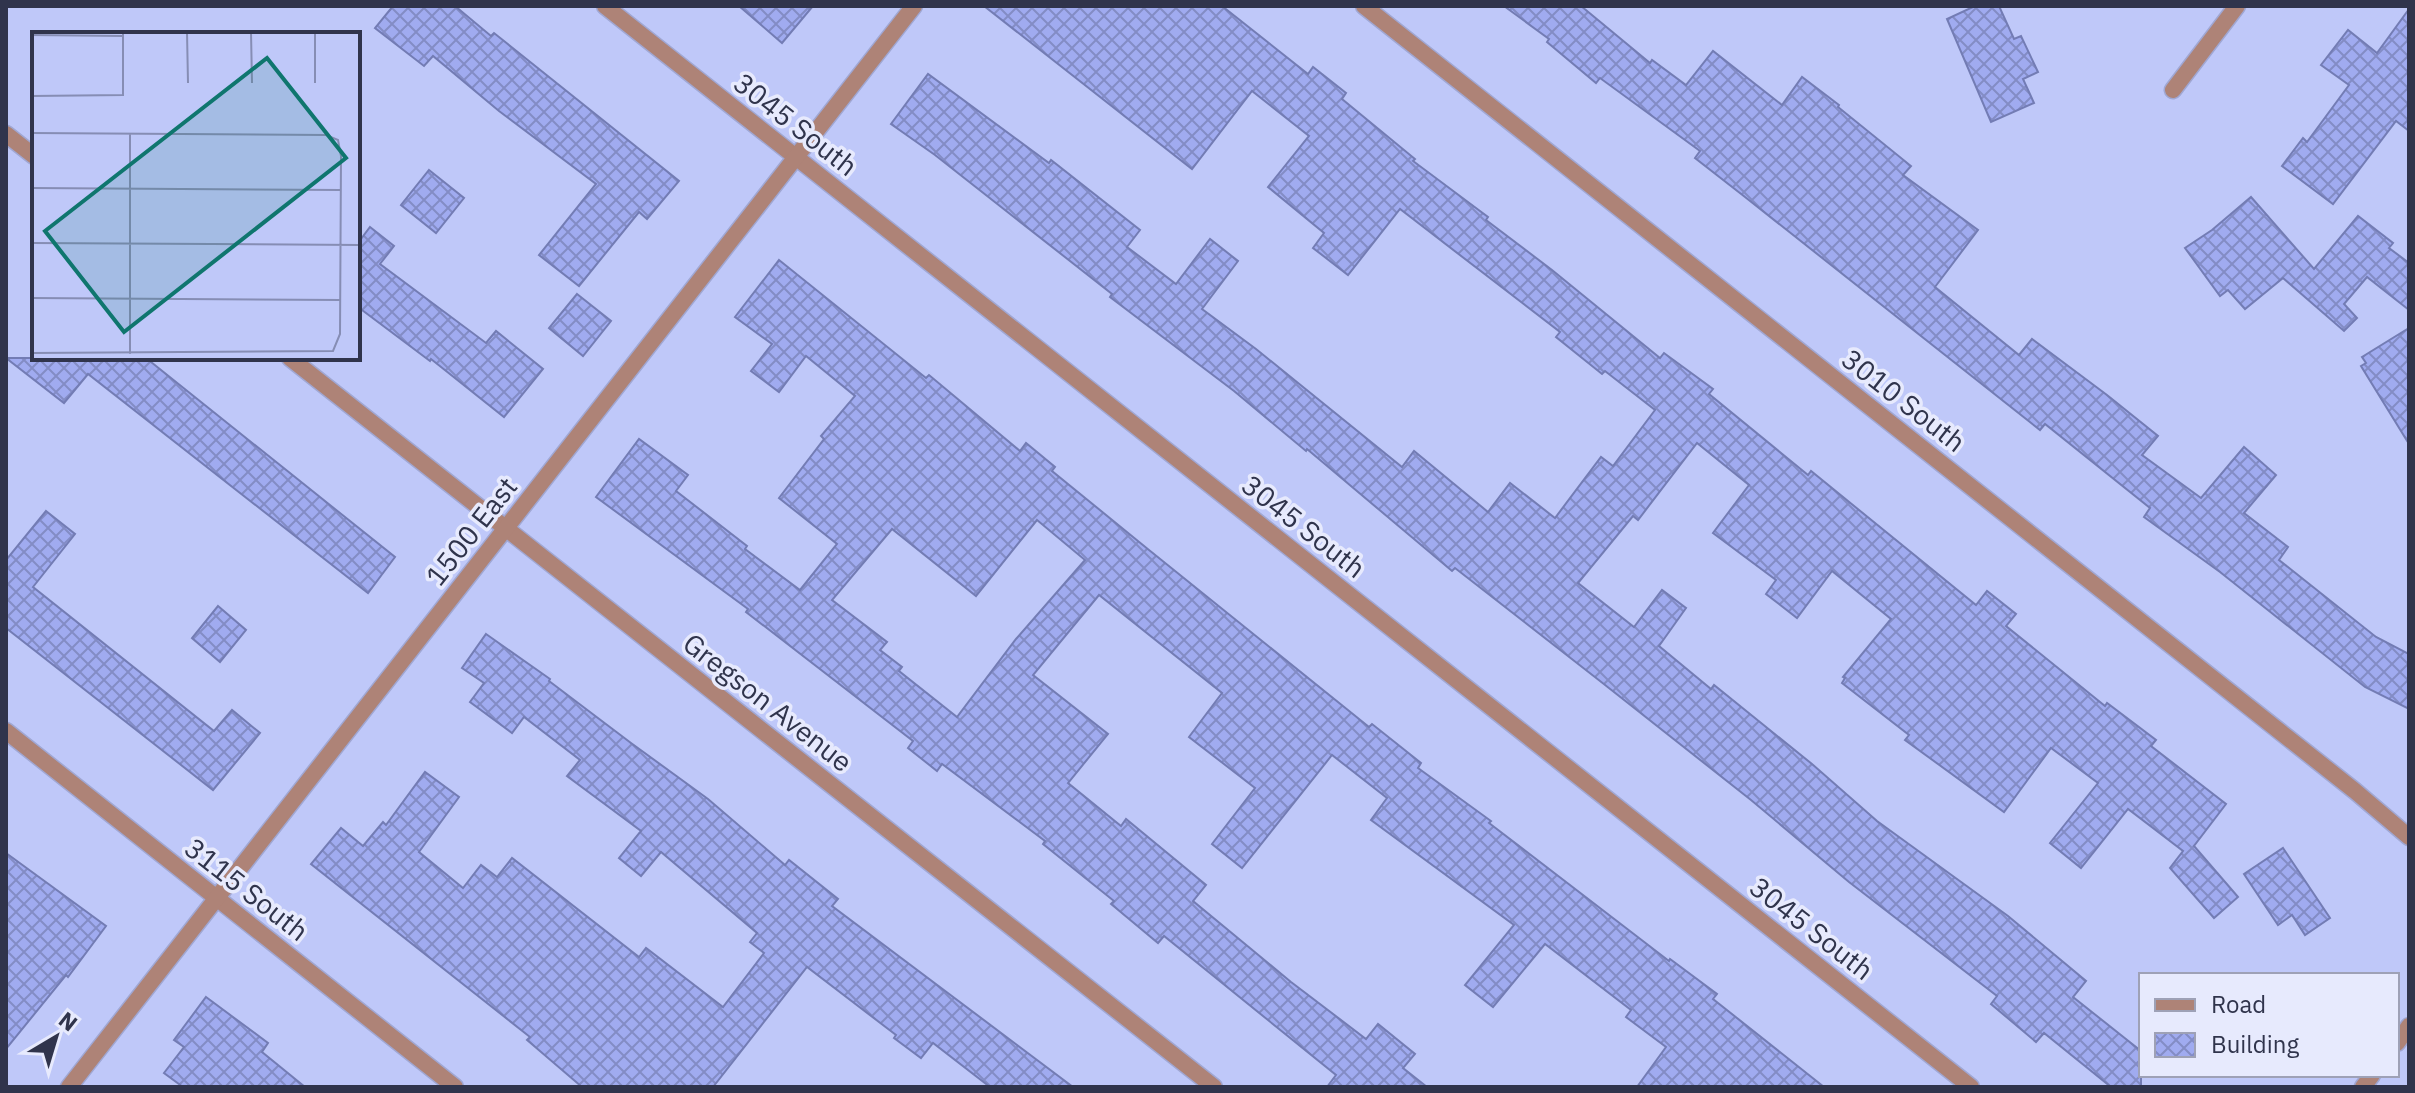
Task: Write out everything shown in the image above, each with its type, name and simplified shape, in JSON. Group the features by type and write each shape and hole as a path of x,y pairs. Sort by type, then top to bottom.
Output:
{"street":[{"name":"3045 South","path":"605,6 1971,1087"},
{"name":"1500 East","path":"69,1087 914,6"},
{"name":"3010 South","path":"1364,6 2305,751 2409,837"},
{"path":"2173,90 2237,6"},
{"path":"6,134 32,154"},
{"name":"Gregson Avenue","path":"293,360 1214,1087"},
{"name":"3115 South","path":"6,731 455,1087"}],"building":[{"path":"393,6 455,6 491,36 494,33 679,181 647,219 639,212 579,286 539,255 596,184 499,111 433,56 424,66 375,28"},
{"path":"739,6 813,6 782,43"},
{"path":"984,6 1222,6 1308,74 1313,67 1346,93 1342,99 1415,159 1413,161 1488,217 1486,220 1660,358 1664,353 1713,389 1709,394 1808,475 1811,471 1976,605 1987,591 2016,614 2006,626 2105,706 2107,703 2156,740 2151,746 2226,804 2194,846 2238,897 2214,918 2170,868 2183,851 2128,809 2081,868 2050,843 2098,783 2051,748 2004,812 1905,740 1909,735 1842,683 1843,677 1891,619 1832,571 1797,618 1766,594 1776,580 1713,533 1749,485 1697,443 1638,520 1633,516 1578,583 1634,627 1662,590 1686,608 1659,646 1711,689 1714,685 1877,821 2008,916 2086,981 2073,997 2139,1049 2141,1087 2111,1087 2044,1033 2036,1042 1991,1004 1997,996 1849,882 1600,681 1455,568 1452,571 1307,449 1110,297 1112,294 935,155 891,124 928,74 1049,163 1051,160 1140,230 1127,247 1176,284 1210,239 1238,261 1202,309 1402,467 1414,451 1488,512 1510,483 1555,518 1601,457 1613,466 1655,410 1605,371 1602,374 1556,337 1560,332 1400,209 1348,275 1313,248 1324,233 1268,187 1309,136 1252,91 1192,169"},
{"path":"1504,6 1581,6 1650,63 1652,60 1686,85 1713,51 1782,105 1802,77 1839,105 1911,166 1903,175 1978,230 1935,287 2019,355 2032,339 2107,395 2158,436 2142,455 2201,498 2244,447 2276,475 2244,513 2288,547 2279,560 2376,637 2409,654 2409,709 2365,687 2220,572 2144,517 2150,508 2045,424 2040,430 1695,158 1700,151 1600,78 1596,83 1547,42 1549,39"},
{"path":"1975,6 1999,6 2014,39 2021,36 2038,72 2023,79 2034,103 1991,122 1947,19"},
{"path":"2409,9 2409,131 2396,121 2333,204 2282,166 2303,138 2307,142 2349,85 2321,65 2348,30 2377,53"},
{"path":"429,170 464,198 436,233 401,205"},
{"path":"2251,197 2314,269 2358,216 2393,243 2389,248 2409,263 2409,310 2367,277 2344,304 2357,318 2344,331 2283,278 2245,309 2228,290 2220,296 2185,248"},
{"path":"370,227 394,246 380,264 486,343 496,331 543,369 504,417 360,308 360,240"},
{"path":"779,260 926,378 929,375 1020,451 1026,443 1055,467 1052,471 1149,550 1369,727 1372,724 1421,763 1418,768 1491,821 1489,823 1669,961 1717,994 1713,999 1824,1087 1637,1087 1666,1047 1626,1017 1631,1010 1545,944 1493,1007 1465,985 1514,925 1371,820 1387,798 1332,755 1242,868 1212,844 1255,788 1189,737 1222,693 1099,595 1033,675 1108,734 1068,783 1121,826 1126,819 1206,885 1193,901 1291,982 1366,1039 1378,1024 1415,1054 1403,1068 1427,1087 1327,1087 1336,1075 1164,936 1158,943 1111,904 1114,901 1043,844 1045,841 942,764 937,771 908,748 913,741 746,612 748,609 596,497 639,439 688,475 676,491 800,590 837,544 779,498 824,439 821,436 855,396 806,356 779,392 751,371 772,344 735,317","holes":["1037,520 1085,560 1016,639 957,717 899,671 902,667 880,650 887,642 832,600 892,529 976,596"]},
{"path":"577,294 611,321 583,356 549,328"},
{"path":"2409,328 2409,444 2361,366 2366,363 2362,357"},
{"path":"6,358 149,360 395,557 368,593 88,374 64,403"},
{"path":"46,511 75,534 33,587 214,731 232,710 260,733 213,790 6,628 6,560"},
{"path":"218,606 246,630 220,662 192,638"},
{"path":"486,634 708,799 785,865 789,860 838,899 832,906 1073,1087 990,1087 933,1043 921,1058 807,967 713,1087 582,1087 527,1040 530,1037 311,864 341,828 363,846 383,822 386,825 425,772 459,797 419,852 463,888 481,865 497,877 512,858 639,957 646,948 723,1007 764,953 750,942 757,933 661,852 641,876 619,858 641,831 567,776 580,760 524,717 512,733 470,702 484,683 462,668"},
{"path":"2283,848 2330,918 2305,935 2292,915 2278,925 2244,874"},
{"path":"6,853 106,926 68,977 66,975 6,1049"},
{"path":"206,997 268,1043 262,1052 305,1087 183,1087 164,1073 184,1047 174,1040"}]}
